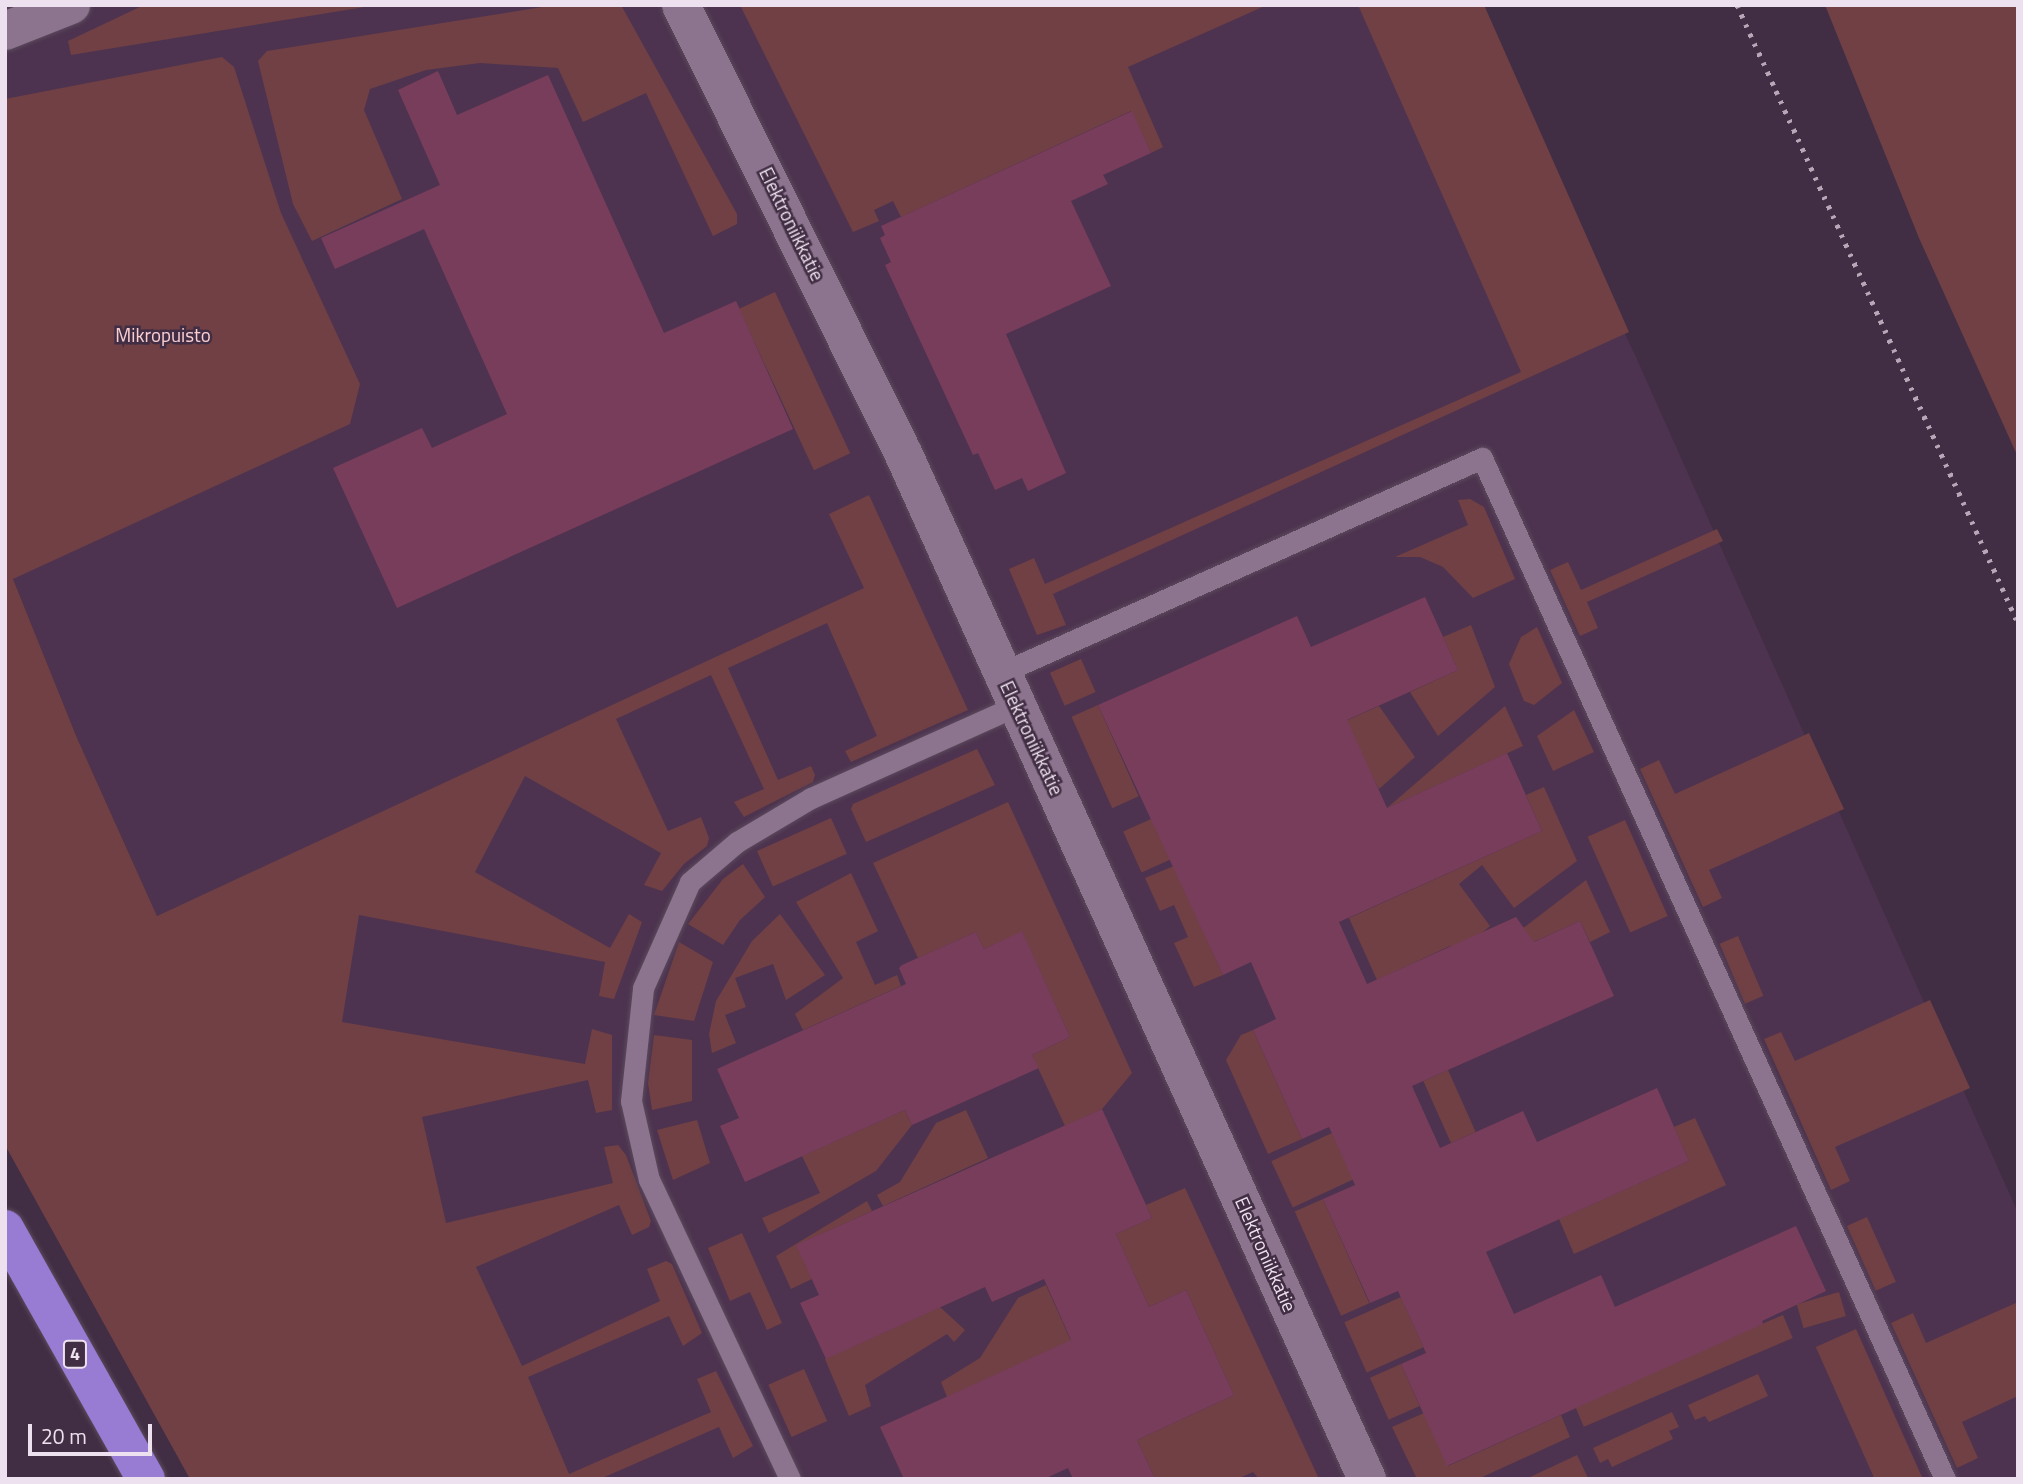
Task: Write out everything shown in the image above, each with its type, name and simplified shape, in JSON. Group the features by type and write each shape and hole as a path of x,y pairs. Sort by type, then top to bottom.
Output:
{"highway":[{"name":"4","path":"5,1228 146,1479"}],"street":[{"path":"5,31 71,5"},
{"name":"Elektroniikkatie","path":"681,5 898,442 1367,1479"}],"lane":[{"path":"790,1479 649,1180 631,1101 643,988 690,882 737,842 811,798 1010,689 1482,458 1945,1479"}],"shaded area":[{"path":"5,5 1469,5 1635,355 2018,1213 2018,1479 563,1479 269,909 401,858 639,695 157,916 77,738 13,579 179,442 5,96"}],"green space":[{"path":"144,5 377,5 71,55 68,41"},
{"path":"555,5 621,5 737,214 737,224 713,236 646,93 583,122 558,68 480,63 426,70 370,89 364,110 402,199 312,241 293,204 258,61 267,51"},
{"path":"740,5 1267,5 1128,67 1163,147 1151,153 1131,111 901,217 893,201 874,210 879,221 853,232"},
{"path":"1358,5 1484,5 1629,332 1053,594 1066,625 1037,635 1009,569 1034,558 1045,584 1521,372"},
{"path":"1825,5 2018,5 2018,457 1919,238"},
{"name":"Mikropuisto","path":"222,57 234,67 281,213 360,384 350,424 13,579 77,738 157,916 864,588 829,514 869,495 968,710 851,762 845,751 877,736 827,623 728,668 778,780 811,766 815,775 813,782 744,817 734,802 764,789 711,675 616,719 668,831 701,817 709,838 707,846 684,864 662,891 644,885 661,853 525,776 475,872 610,948 629,914 642,922 614,999 599,996 605,962 359,915 342,1022 585,1064 592,1029 612,1035 612,1110 596,1113 588,1080 422,1117 446,1223 613,1183 604,1147 618,1145 626,1155 651,1221 649,1227 632,1235 619,1205 476,1267 522,1366 660,1301 647,1269 666,1261 672,1264 702,1333 683,1346 669,1316 528,1377 569,1474 711,1412 697,1379 716,1371 753,1446 733,1458 719,1427 600,1479 190,1479 5,1145 5,99"},
{"path":"775,292 850,453 814,470 739,309"},
{"path":"1470,499 1484,507 1515,579 1473,598 1443,567 1420,557 1395,557 1468,525 1458,500"},
{"path":"1717,529 1723,541 1587,602 1598,628 1580,636 1550,570 1568,562 1581,590"},
{"path":"1471,625 1495,687 1438,736 1410,692 1458,670 1443,637"},
{"path":"1537,627 1562,683 1534,705 1524,701 1509,664 1521,637"},
{"path":"1081,659 1096,692 1065,706 1050,673"},
{"path":"1098,705 1139,796 1112,808 1072,717"},
{"path":"1379,706 1415,757 1379,789 1372,776 1272,754"},
{"path":"1505,706 1523,746 1387,808"},
{"path":"1574,710 1594,752 1553,771 1537,736"},
{"path":"1809,733 1844,809 1709,870 1722,898 1703,907 1640,769 1659,760 1675,794"},
{"path":"977,749 995,785 866,842 851,809 853,804"},
{"path":"1544,787 1577,861 1514,908 1482,865 1459,884 1490,926 1455,955 1450,946 1377,980 1349,918 1542,831 1526,795"},
{"path":"1008,802 1132,1073 1102,1109 1065,1126 1032,1055 1070,1037 1022,932 984,949 976,932 918,958 873,863"},
{"path":"1178,807 1196,848 1141,873 1123,831"},
{"path":"831,818 847,854 773,887 757,851"},
{"path":"1625,820 1668,916 1630,933 1588,837"},
{"path":"743,864 765,897 740,920 723,945 688,924 723,879"},
{"path":"1174,866 1223,975 1194,987 1174,943 1188,937 1174,905 1160,911 1145,878"},
{"path":"851,873 878,931 856,942 875,985 897,975 901,986 803,1030 795,1014 843,978 796,902"},
{"path":"1586,880 1610,932 1590,942 1580,921 1463,974"},
{"path":"780,914 825,975 786,1000 773,964 735,978 746,1007 725,1015 736,1043 712,1053 709,1034 716,1001 752,941"},
{"path":"1738,936 1763,996 1745,1004 1720,944"},
{"path":"679,942 713,962 694,1021 654,1015"},
{"path":"1930,1000 1970,1088 1835,1147 1850,1181 1831,1190 1764,1039 1781,1032 1795,1061"},
{"path":"1253,1030 1302,1139 1268,1154 1226,1060 1241,1035"},
{"path":"654,1035 692,1040 692,1101 652,1110 648,1083"},
{"path":"1448,1070 1476,1132 1451,1143 1423,1081"},
{"path":"905,1110 912,1125 876,1171 769,1233 762,1218 820,1193 802,1156"},
{"path":"966,1110 988,1158 883,1206 877,1195 900,1182 936,1123"},
{"path":"1695,1118 1726,1185 1574,1254 1559,1219 1689,1161 1674,1127"},
{"path":"697,1120 710,1163 673,1180 657,1130"},
{"path":"1332,1133 1354,1179 1293,1208 1271,1161"},
{"path":"1185,1188 1319,1479 1259,1479 1253,1472 1237,1479 1155,1479 1137,1440 1234,1395 1186,1290 1149,1307 1116,1234 1152,1218 1146,1205"},
{"path":"1323,1199 1369,1303 1341,1316 1295,1212"},
{"path":"867,1201 872,1211 797,1245 812,1279 791,1289 776,1256"},
{"path":"1867,1217 1896,1282 1876,1291 1847,1226"},
{"path":"742,1233 782,1323 767,1330 750,1292 730,1301 708,1248"},
{"path":"1046,1285 1071,1341 947,1397 941,1382 980,1358 1018,1298"},
{"path":"1839,1292 1846,1316 1804,1328 1797,1304"},
{"path":"1401,1297 1423,1347 1367,1372 1344,1322"},
{"path":"2018,1302 2018,1396 1962,1422 1978,1458 1957,1468 1891,1323 1913,1313 1926,1343"},
{"path":"940,1307 965,1330 954,1342 947,1334 865,1385 871,1406 849,1416 825,1359"},
{"path":"1783,1315 1793,1338 1584,1427 1574,1404"},
{"path":"1856,1329 1923,1479 1875,1479 1816,1347"},
{"path":"1401,1364 1420,1406 1389,1420 1370,1378"},
{"path":"804,1369 827,1421 792,1437 768,1385"},
{"path":"1758,1374 1768,1396 1709,1422 1705,1416 1695,1420 1688,1405"},
{"path":"1672,1412 1679,1427 1669,1431 1673,1439 1612,1467 1608,1459 1600,1463 1593,1448"},
{"path":"1424,1413 1448,1466 1561,1415 1570,1437 1478,1479 1417,1479 1392,1427"},
{"path":"1577,1455 1588,1478 1526,1479"}],"building":[{"path":"438,71 457,115 548,75 664,333 736,301 793,429 397,608 333,468 422,428 432,448 507,414 424,229 335,269 321,238 440,185 398,90"},
{"path":"1132,111 1151,153 1103,175 1108,184 1071,201 1111,286 1006,334 1066,473 1028,491 1022,478 995,490 978,453 973,455 885,265 891,262 880,238 885,235 881,226"},
{"path":"1425,597 1458,670 1347,720 1387,808 1507,753 1542,831 1339,922 1367,984 1516,917 1534,942 1580,921 1614,996 1412,1086 1440,1148 1523,1111 1537,1142 1657,1088 1689,1161 1486,1252 1514,1314 1601,1275 1615,1307 1796,1226 1826,1291 1762,1321 1763,1324 1447,1466 1401,1364 1426,1353 1398,1291 1370,1303 1323,1199 1355,1185 1329,1127 1302,1139 1253,1030 1276,1019 1251,962 1223,975 1098,705 1297,616 1311,647"},
{"path":"1022,931 1070,1037 1032,1055 1039,1068 912,1125 905,1110 745,1182 720,1126 739,1118 717,1069 906,984 899,968 902,965 976,932 984,949"},
{"path":"1102,1109 1152,1218 1116,1234 1149,1307 1186,1290 1234,1395 1137,1440 1155,1479 1073,1479 1068,1468 1044,1479 904,1479 880,1427 1071,1340 1044,1279 992,1302 985,1287 826,1359 800,1303 819,1295 796,1245"}],"railway":[{"path":"1737,5 2018,623"}]}
